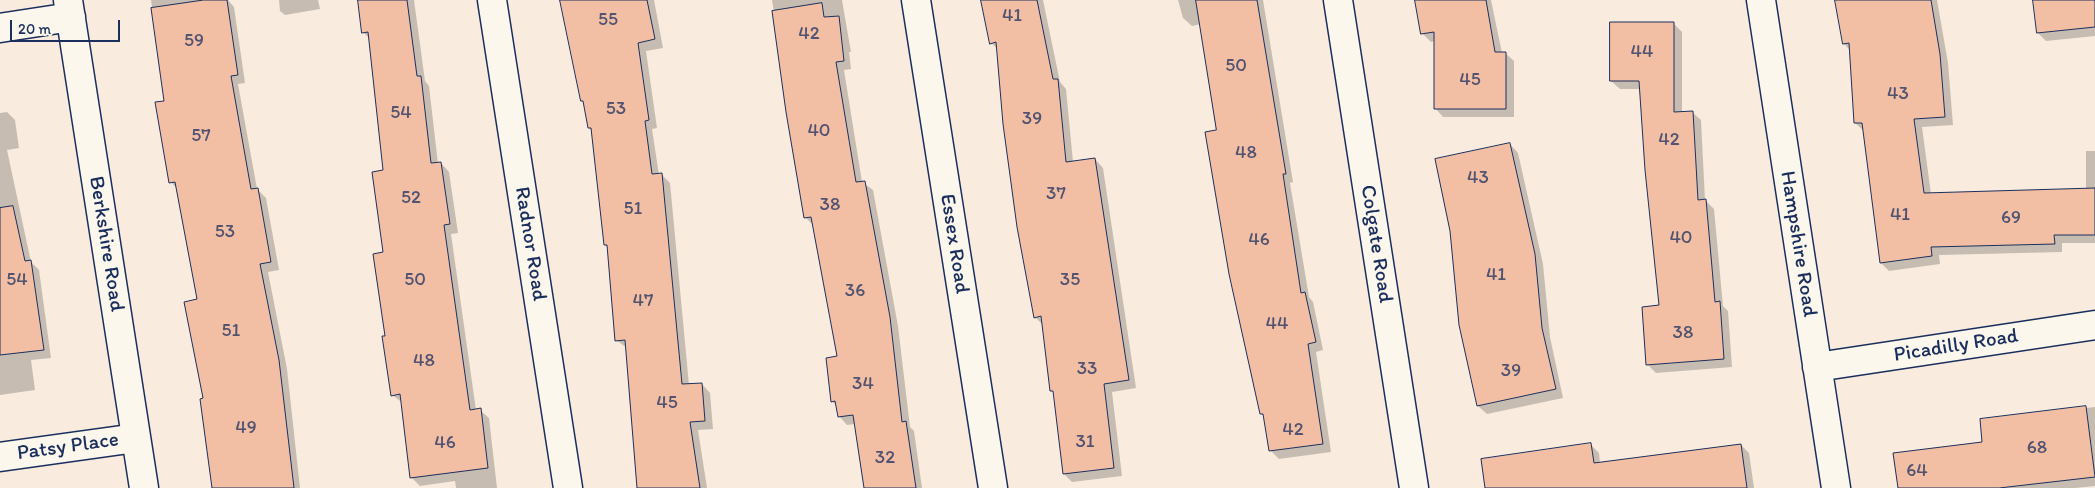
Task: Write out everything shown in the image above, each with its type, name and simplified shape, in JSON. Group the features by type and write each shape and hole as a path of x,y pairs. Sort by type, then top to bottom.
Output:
{"street":[{"name":"Radnor Road","path":"492,0 568,488"},
{"name":"Essex Road","path":"916,0 993,488"},
{"name":"Colgate Road","path":"1338,0 1414,488"},
{"name":"Hampshire Road","path":"1761,0 1836,488"},
{"path":"0,28 70,8"},
{"name":"Berkshire Road","path":"70,8 144,488"},
{"name":"Picadilly Road","path":"1817,367 2095,325"},
{"name":"Patsy Place","path":"0,456 136,438"}],"building":[{"path":"204,0 227,0 238,75 231,76 251,189 258,188 271,262 260,264 279,360 294,488 212,488 200,399 203,398 184,302 197,299 175,182 169,183 155,102 164,101 151,8"},
{"path":"358,0 407,0 417,76 421,76 431,163 441,162 450,224 444,225 470,410 481,408 488,468 410,478 400,394 391,396 382,336 385,336 373,254 383,252 372,172 383,170 368,32 362,33"},
{"path":"560,0 647,0 655,39 638,43 649,120 645,121 652,174 662,173 682,384 702,383 705,421 690,422 700,488 637,488 625,340 615,341 607,245 604,245 591,128 588,128 583,101 581,101"},
{"path":"981,0 1037,0 1053,79 1058,79 1066,162 1095,158 1129,380 1104,384 1114,468 1063,474 1053,391 1050,391 1041,316 1034,318 1017,227 1003,124 996,42 990,44"},
{"path":"1196,0 1257,0 1286,174 1283,174 1301,293 1305,292 1316,342 1308,344 1323,444 1269,451 1263,414 1260,414 1229,274 1205,132 1216,130"},
{"path":"1415,0 1486,0 1495,52 1506,52 1506,109 1434,109 1434,32 1421,34"},
{"path":"1835,0 1931,0 1940,54 1945,117 1914,119 1924,193 2095,188 2095,235 2054,235 2055,244 1931,247 1932,256 1880,263 1862,123 1854,123 1849,43 1843,44"},
{"path":"2033,0 2095,0 2095,27 2037,33"},
{"path":"822,3 824,17 839,16 844,61 836,62 856,182 865,181 890,317 902,422 906,421 916,488 864,488 853,415 838,417 835,401 831,402 826,358 837,356 811,217 804,218 786,112 772,11"},
{"path":"1610,22 1674,22 1674,112 1693,111 1698,200 1706,199 1715,302 1720,301 1724,359 1646,365 1642,307 1659,305 1645,170 1639,81 1610,81"},
{"path":"1510,143 1535,254 1542,328 1556,389 1477,406 1459,325 1450,231 1435,159"},
{"path":"13,206 25,261 31,260 44,350 0,355 0,208"},
{"path":"2086,406 2095,477 1999,488 1898,488 1893,453 1982,442 1980,419"},
{"path":"1591,443 1594,463 1741,444 1747,488 1485,488 1481,459"}]}
